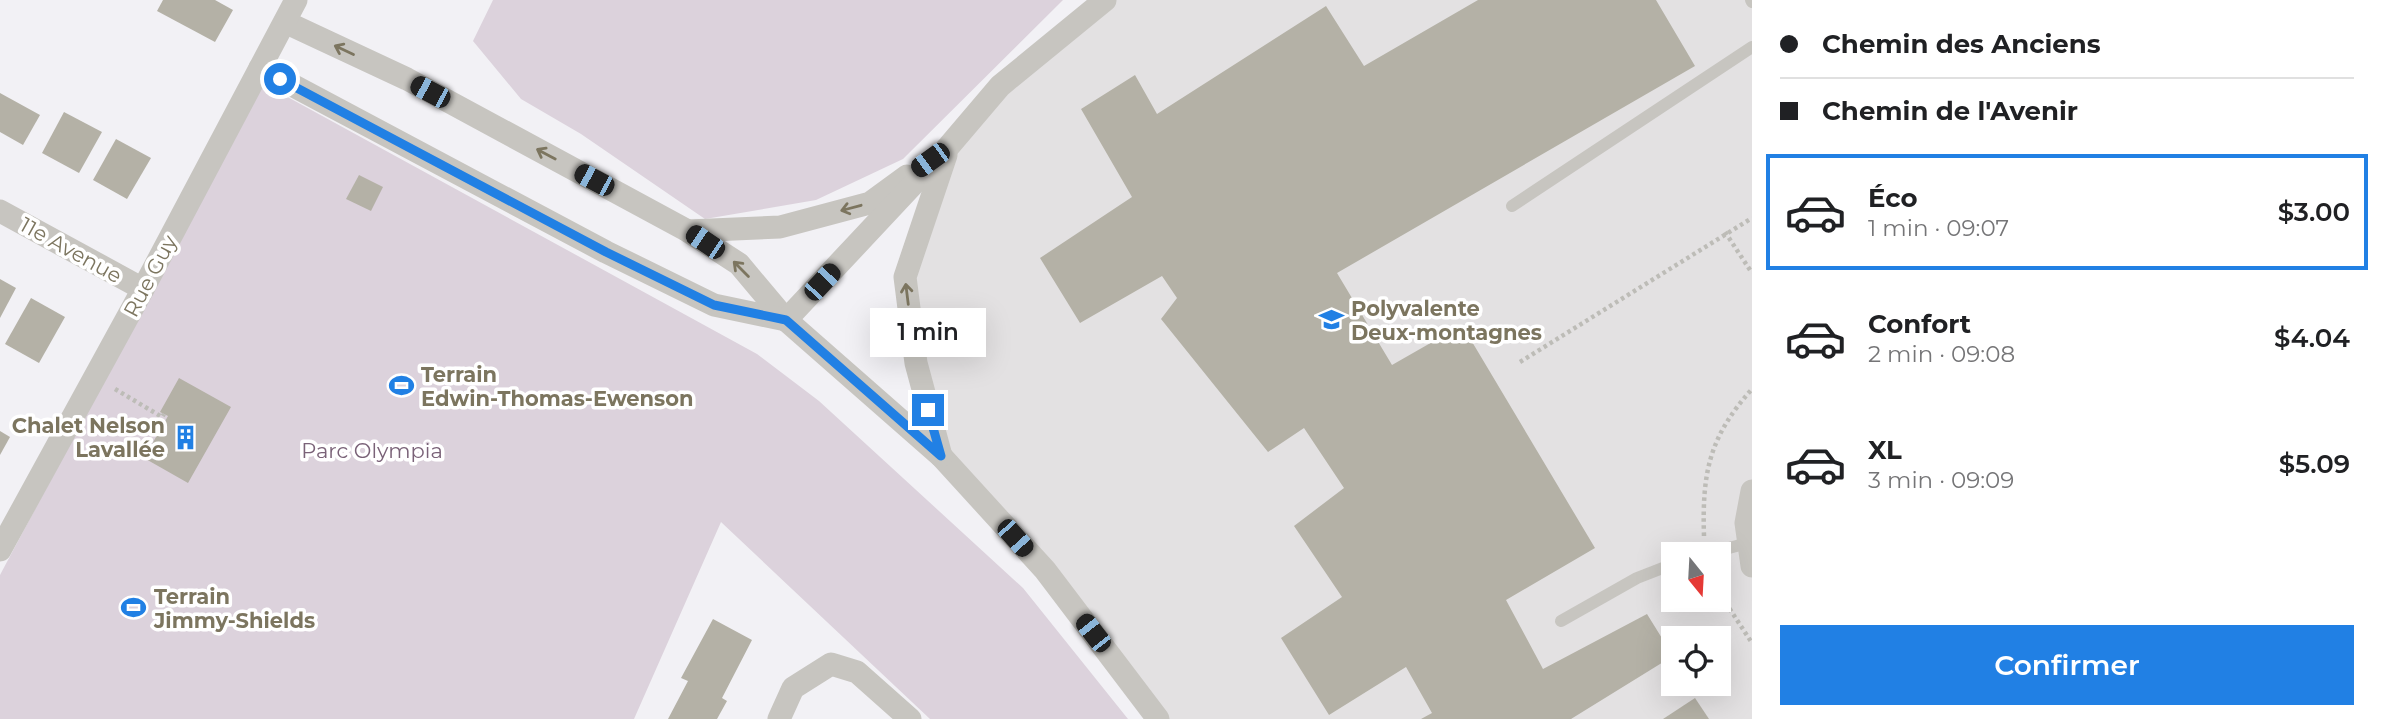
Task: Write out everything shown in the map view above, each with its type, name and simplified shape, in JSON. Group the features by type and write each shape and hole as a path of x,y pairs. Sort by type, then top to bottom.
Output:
{"street":[{"name":"Rue Guy","path":"0,550 143,289 296,0"},
{"path":"786,320 950,146 1000,86 1105,0"},
{"path":"285,22 407,79 688,231 738,264 786,320 941,456 1045,570 1158,719"},
{"path":"260,68 606,252 714,305 786,320"},
{"path":"688,231 780,226 870,203 950,146"},
{"path":"941,456 916,363 905,277 950,146"},
{"name":"11e Avenue","path":"0,211 143,289"},
{"path":"1752,491 1746,523 1752,566"},
{"path":"779,719 793,688 831,664 857,672 910,719"}],"lane":[{"path":"1512,206 1752,47"},
{"path":"1731,547 1748,543"},
{"path":"1561,621 1636,578 1661,569"}],"path":[{"path":"1520,362 1725,232 1752,218"},
{"path":"1725,232 1752,273"},
{"path":"95,376 162,418 164,414"},
{"path":"1703,542 1706,474 1718,437 1738,404 1752,389"},
{"path":"1731,611 1752,643"}],"shaded area":[{"name":"Polyvalente Deux-montagnes","path":"1105,0 1752,0 1752,719 1158,719 941,456 905,277 949,146"}],"green space":[{"path":"493,0 1063,0 903,159 816,200 705,219 581,134 521,99 473,41"},
{"name":"Parc Olympia","path":"262,83 757,354 819,401 1023,588 1128,719 930,719 721,522 634,719 0,719 0,575"}],"building":[{"path":"163,0 215,0 233,10 215,42 157,11"},
{"name":"Polyvalente Deux-montagnes","path":"1478,0 1656,0 1695,66 1337,273 1392,365 1462,325 1595,548 1506,600 1543,669 1647,614 1661,637 1661,663 1571,719 1421,719 1432,713 1406,667 1329,715 1281,638 1342,597 1294,526 1344,488 1304,428 1268,452 1161,319 1177,298 1162,276 1080,323 1040,258 1132,197 1081,109 1135,75 1157,114 1326,6 1364,66"},
{"path":"0,93 40,115 23,145 0,132"},
{"path":"64,112 102,132 79,173 42,153"},
{"path":"116,139 151,158 127,199 93,180"},
{"path":"359,175 383,187 371,211 346,199"},
{"path":"0,279 16,288 0,318"},
{"path":"31,298 65,317 39,363 5,344"},
{"name":"Chalet Nelson Lavallée","path":"179,378 231,407 188,483 144,458 168,416 160,412"},
{"path":"0,431 10,437 0,455"},
{"path":"713,619 752,640 722,698 727,701 717,719 668,719 688,681 681,678"},
{"path":"1695,698 1709,719 1663,719"}],"place":[{"name":"Polyvalente Deux-montagnes","path":"1331,320"},
{"name":"Terrain Edwin-Thomas-Ewenson","path":"401,386"},
{"name":"Chalet Nelson Lavallée","path":"185,437"},
{"name":"Terrain Jimmy-Shields","path":"134,608"}],"route":[{"path":"280,79 606,252 714,305 786,320 941,456 928,410"}]}
